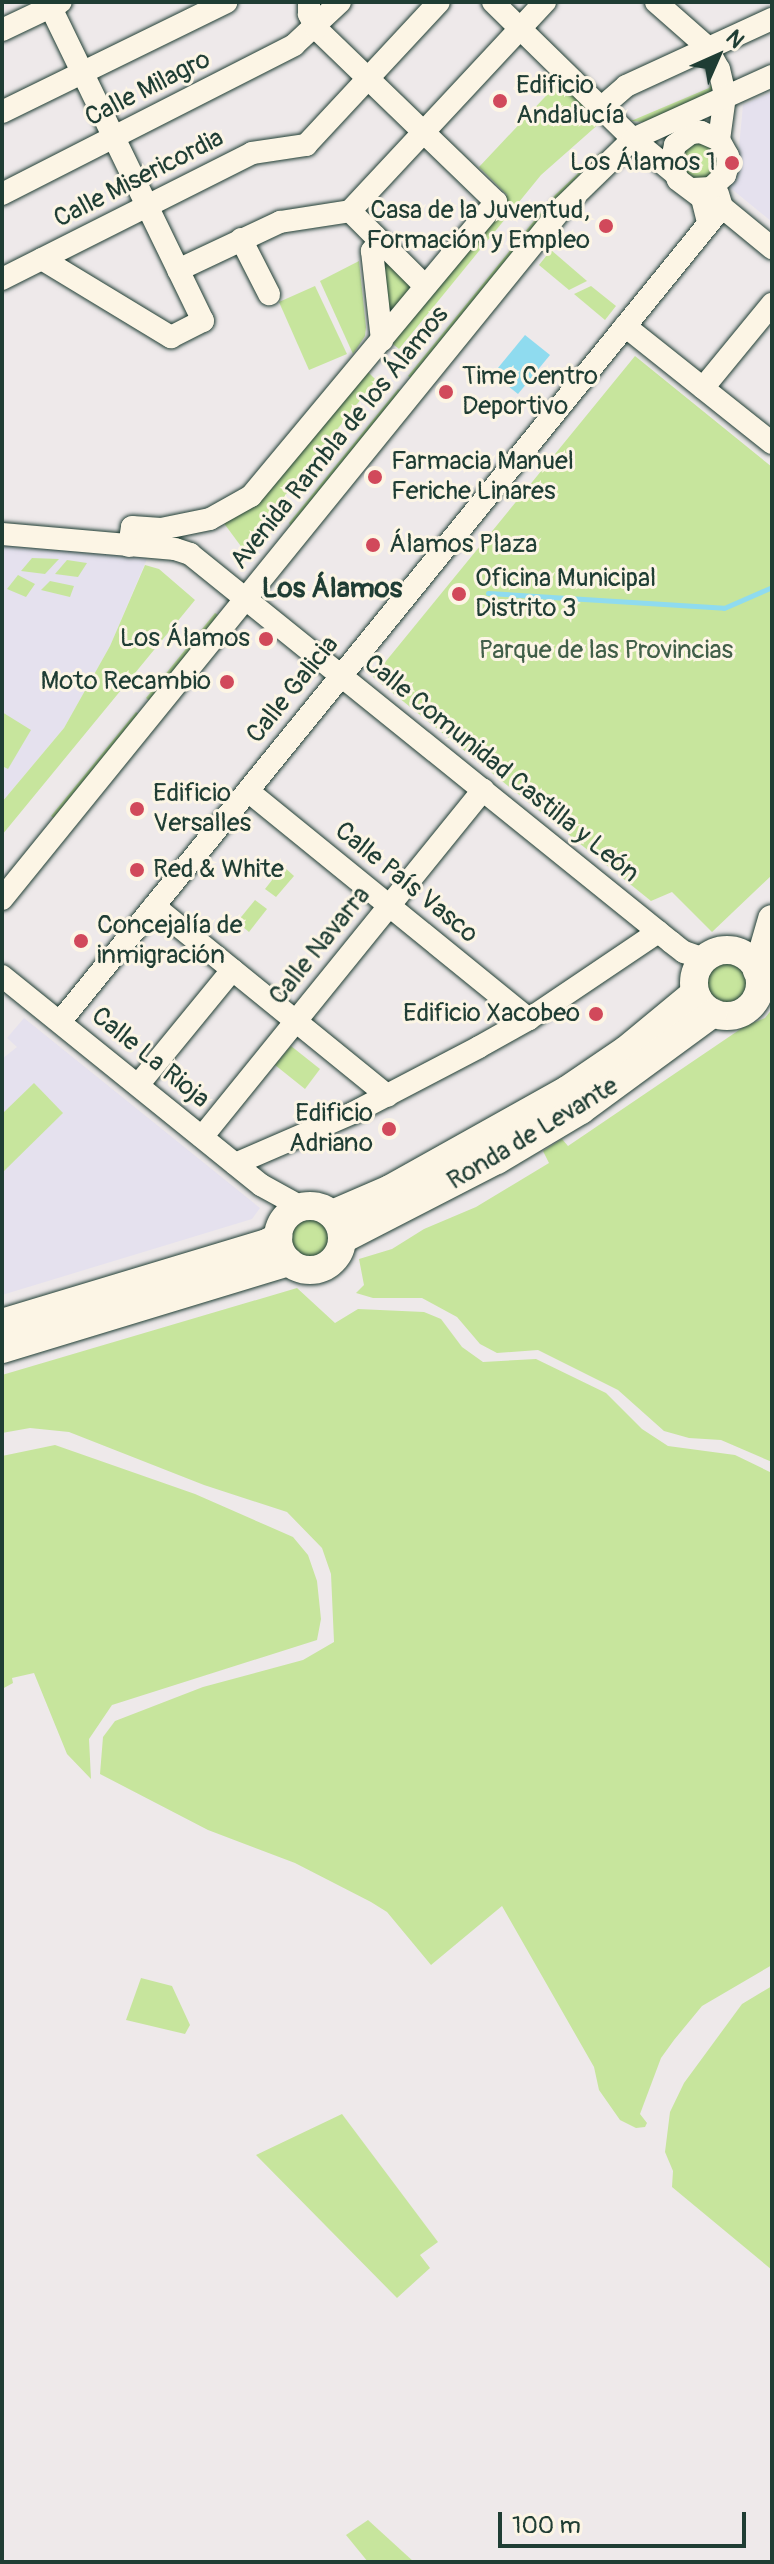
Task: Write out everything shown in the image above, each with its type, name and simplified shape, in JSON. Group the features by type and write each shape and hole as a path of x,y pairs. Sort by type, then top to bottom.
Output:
{"main road":[{"name":"Ronda de Levante","path":"704,974 735,1015 753,1003 759,993 757,971 772,918"},
{"name":"Ronda de Levante","path":"338,1226 390,1189 567,1090 626,1050 704,974 772,918"},
{"path":"704,974 746,957 757,971"},
{"name":"Ronda de Levante","path":"2,1323 267,1243 288,1231 316,1206 338,1226 338,1255 320,1268 299,1268 288,1231"},
{"name":"Ronda de Levante","path":"2,1349 288,1231"}],"street":[{"path":"2,112 227,2"},
{"path":"129,546 132,527 161,529 210,519 251,496 496,202 316,28 309,14 309,2"},
{"name":"Calle Milagro","path":"2,194 294,45 316,28 340,2"},
{"path":"368,77 439,2"},
{"path":"493,2 633,139 693,189 715,215 772,248"},
{"path":"178,270 280,222 350,211 545,2"},
{"path":"656,2 681,10 719,69 725,96 719,140"},
{"path":"2,30 53,3 80,74 203,321 171,337 42,259"},
{"path":"602,107 626,86 706,46 772,19"},
{"name":"Avenida Rambla de los Álamos","path":"2,899 564,206 633,139 772,76"},
{"name":"Calle Misericordia","path":"2,279 252,153 306,145 368,77"},
{"path":"673,172 671,154 682,137 701,132 719,140 728,156 725,175 711,188 693,189"},
{"path":"715,215 718,182"},
{"path":"350,211 418,279"},
{"name":"Calle Galicia","path":"60,1022 715,215"},
{"path":"241,239 269,294"},
{"path":"380,241 372,251 382,340"},
{"path":"703,388 772,304"},
{"path":"625,326 770,439"},
{"name":"Calle Comunidad Castilla y León","path":"2,534 175,549 190,554 658,932 704,974"},
{"name":"Calle Navarra","path":"202,1137 483,790"},
{"name":"Calle País Vasco","path":"248,791 529,1019"},
{"path":"154,906 388,1096"},
{"path":"235,1164 388,1096 529,1019 658,932"},
{"path":"138,1085 232,970"},
{"name":"Calle La Rioja","path":"2,976 261,1185 288,1231"}],"shaded area":[{"path":"772,92 772,222 728,186 737,168 743,105"},
{"path":"2,541 149,554 110,646 64,728 2,802"},
{"path":"24,1018 260,1208 252,1219 2,1295 2,1059 17,1047 7,1038"}],"green space":[{"path":"714,79 713,91 644,122 631,121 709,88"},
{"path":"560,81 601,122 541,175 399,349 389,341 507,195 479,167"},
{"path":"700,141 717,151 718,170 702,182 684,174 680,155 683,149"},
{"path":"604,149 558,197 411,378 408,376 555,195"},
{"path":"551,250 587,281 569,290 539,265"},
{"path":"383,260 415,287 393,314 389,312"},
{"path":"359,261 366,327 365,336 353,354 320,281"},
{"path":"315,286 347,354 309,370 279,302"},
{"path":"591,286 616,306 605,320 574,294"},
{"name":"Parque de las Provincias","path":"635,356 772,467 772,875 712,932 672,892 651,901 373,677"},
{"path":"366,370 376,380 243,549 223,522"},
{"path":"398,389 401,391 291,526 289,523"},
{"path":"32,558 59,559 45,574 21,571"},
{"path":"67,560 87,563 78,577 55,574"},
{"path":"145,565 159,569 195,600 2,835 2,802 64,728 110,646"},
{"path":"18,575 35,584 26,597 7,589"},
{"path":"50,581 74,586 70,597 41,590"},
{"path":"215,613 221,617 151,702 146,698"},
{"path":"2,712 31,730 8,769 2,766"},
{"path":"136,712 140,715 55,819 51,816"},
{"path":"283,866 294,876 276,897 265,889"},
{"path":"255,900 267,909 249,932 237,922"},
{"path":"727,961 743,968 750,984 743,1000 727,1007 711,1000 704,984 711,968"},
{"path":"772,1009 772,1462 721,1440 689,1438 664,1431 618,1390 538,1350 497,1353 480,1344 457,1317 422,1298 373,1298 356,1293 364,1285 359,1259 392,1249 424,1229 476,1207 549,1163 543,1151 562,1139 568,1146 745,1026 765,1018"},
{"path":"291,1046 320,1069 305,1089 275,1065"},
{"path":"34,1083 63,1113 2,1173 2,1114"},
{"path":"309,1219 323,1224 328,1238 323,1252 309,1257 295,1252 290,1238 295,1224"},
{"path":"297,1288 335,1323 358,1309 424,1312 441,1319 462,1347 483,1362 536,1359 606,1393 642,1429 668,1446 735,1455 772,1473 772,1965 702,2006 674,2040 661,2058 640,2114 647,2123 645,2127 636,2128 620,2120 599,2090 594,2067 502,1906 431,1965 387,1912 371,1902 295,1863 208,1830 100,1774 103,1737 115,1721 203,1687 303,1660 334,1642 331,1574 322,1548 287,1512 204,1485 69,1432 30,1428 2,1433 2,1375"},
{"path":"55,1445 195,1494 293,1537 308,1555 317,1581 321,1619 317,1640 112,1705 89,1739 91,1779 67,1754 34,1673 12,1678 13,1683 2,1689 2,1456"},
{"path":"141,1978 172,1986 190,2025 185,2034 126,2020"},
{"path":"772,1986 772,2270 672,2187 673,2171 665,2152 670,2112 684,2083 742,2004"},
{"path":"342,2114 438,2242 420,2255 430,2268 397,2298 256,2155"},
{"path":"368,2520 414,2562 368,2562 346,2535"}],"water":[{"path":"525,335 550,355 518,394 493,374"}],"waterway":[{"path":"488,593 724,608 772,587"}],"place":[{"name":"Edificio Andalucía","path":"500,101"},
{"name":"Los Álamos 1","path":"732,163"},
{"name":"Casa de la Juventud, Formación y Empleo","path":"606,226"},
{"name":"Time Centro Deportivo","path":"446,392"},
{"name":"Farmacia Manuel Feriche Linares","path":"375,477"},
{"name":"Álamos Plaza","path":"373,545"},
{"name":"Oficina Municipal Distrito 3","path":"459,594"},
{"name":"Los Álamos","path":"266,639"},
{"name":"Moto Recambio","path":"227,682"},
{"name":"Edificio Versalles","path":"137,809"},
{"name":"Red & White","path":"137,870"},
{"name":"Concejalía de inmigración","path":"81,941"},
{"name":"Edificio Xacobeo","path":"596,1014"},
{"name":"Edificio Adriano","path":"389,1129"}],"district":[{"name":"Los Álamos","path":"332,589"}]}
